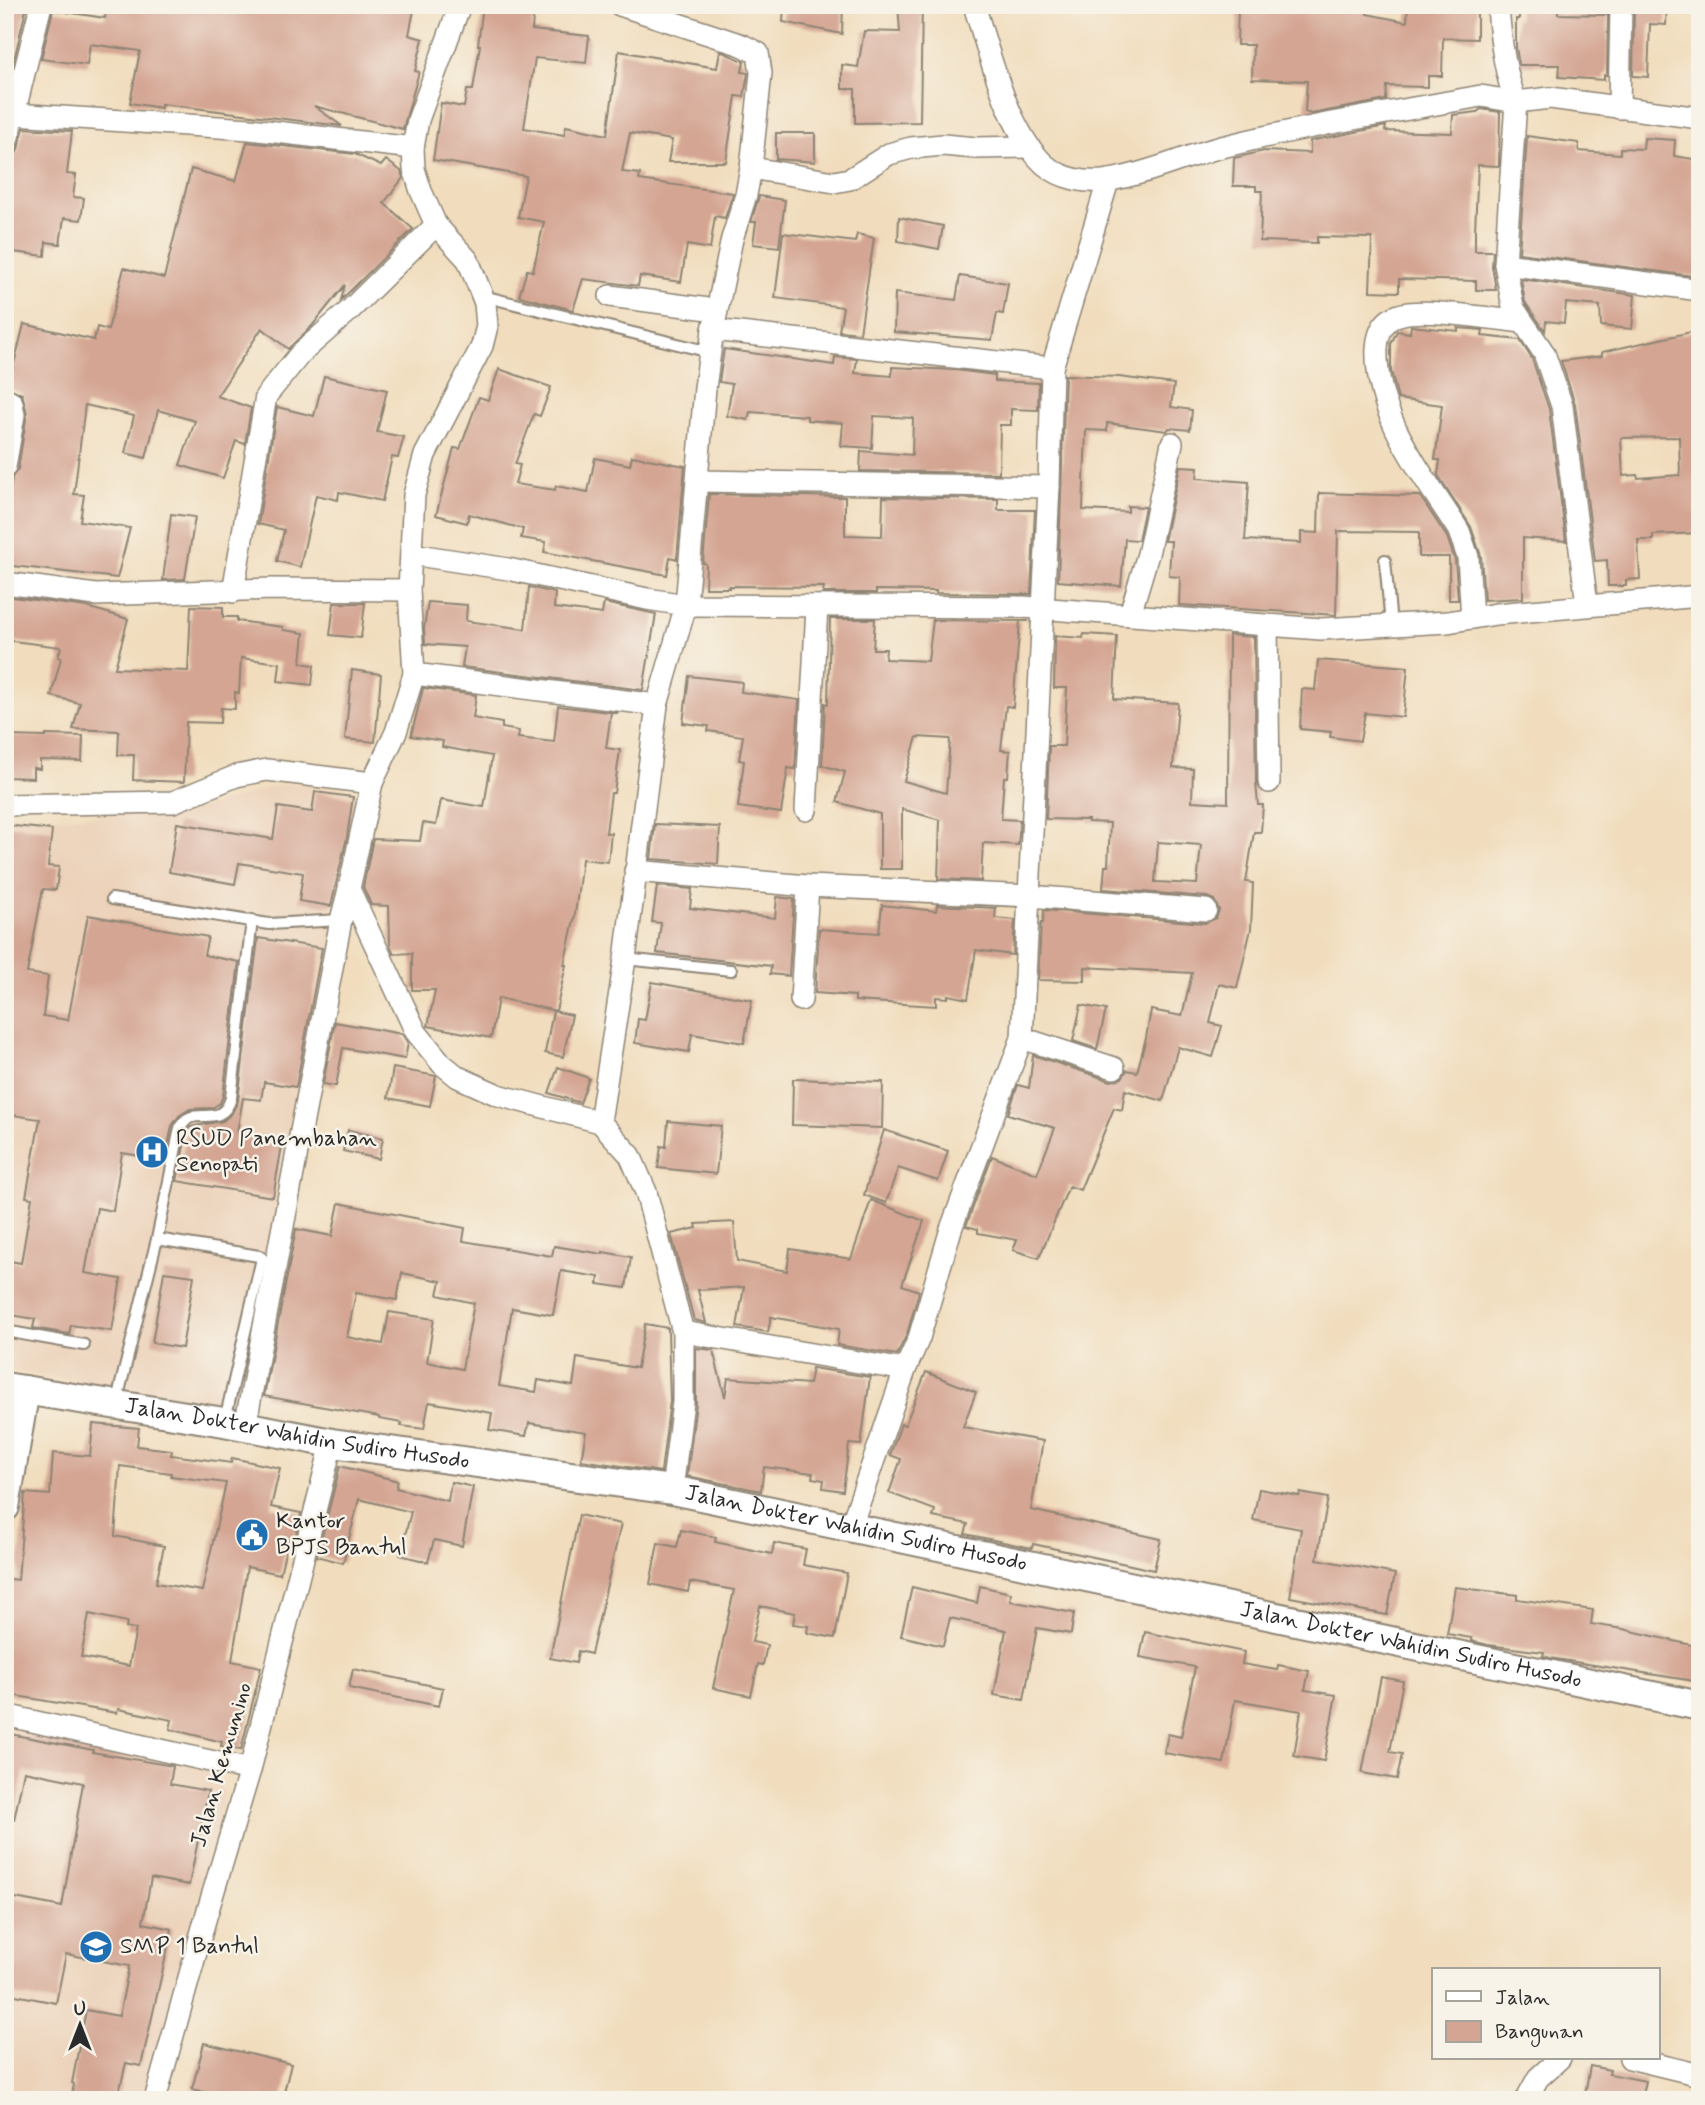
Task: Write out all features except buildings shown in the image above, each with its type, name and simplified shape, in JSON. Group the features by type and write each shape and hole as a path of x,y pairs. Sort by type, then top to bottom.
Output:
{"main road":[{"name":"Jalan Dokter Wahidin Sudiro Husodo","path":"15,1388 235,1424 332,1443 672,1490 1700,1706"},
{"path":"5,1507 15,1388"}],"street":[{"path":"5,148 9,114 41,5"},
{"path":"235,1424 372,782 396,732 414,674 409,590 414,495 425,455 482,346 487,326 483,296 468,260 436,225 414,169 413,148 418,120 460,5"},
{"path":"600,1122 625,959 657,705 686,605 714,320 732,239 746,195 761,73 758,53 742,45 620,5"},
{"path":"974,5 1004,97 1029,147 1045,165 1061,175 1081,181 1108,181 1224,146 1480,96 1516,102 1550,98 1700,118"},
{"path":"1498,5 1499,33 1508,81 1516,102 1504,264 1513,307 1550,367 1562,406 1587,605"},
{"path":"1619,108 1620,5"},
{"path":"9,114 250,129 413,148"},
{"path":"751,168 834,182 850,179 889,154 911,148 943,145 976,148 1029,147"},
{"path":"850,1529 905,1370 919,1338 951,1229 1022,1038 1049,487 1052,368 1108,181"},
{"path":"233,592 266,397 301,354 436,225"},
{"path":"1504,264 1700,290"},
{"path":"610,296 714,320 1052,368"},
{"path":"1472,618 1466,547 1398,430 1379,381 1377,342 1385,323 1395,316 1407,313 1521,322"},
{"path":"5,399 12,403 14,415 5,467"},
{"path":"1130,614 1148,554 1172,443"},
{"path":"697,481 1049,487"},
{"path":"411,554 508,569 686,605 1042,609 1321,629 1472,618 1700,596"},
{"path":"5,583 96,594 409,590"},
{"path":"806,810 817,607"},
{"path":"1267,626 1269,782"},
{"path":"414,674 657,705"},
{"path":"5,805 173,802 236,776 267,771 372,782"},
{"path":"635,871 808,886 1029,897 1206,910"},
{"path":"801,1000 808,886"},
{"path":"349,889 416,1032 442,1064 458,1077 498,1095 600,1122 630,1155 646,1192 683,1332 682,1402 672,1490"},
{"path":"1022,1038 1114,1068"},
{"path":"683,1332 905,1370"},
{"name":"Jalan Kemunino","path":"156,2100 201,1933 250,1770 332,1443"},
{"path":"5,1715 250,1770"},
{"path":"1526,2100 1538,2078 1558,2060"},
{"path":"1638,2060 1700,2075"}],"lane":[{"path":"483,296 710,352"},
{"path":"1385,560 1391,625"},
{"path":"112,899 285,924 341,920"},
{"path":"116,1404 183,1122 195,1116 220,1115 228,1109 252,920"},
{"path":"625,959 731,970"},
{"path":"157,1239 262,1258 235,1424"},
{"path":"5,1331 83,1345"}],"shaded area":[{"name":"RSUD Panembahan Senopati","path":"285,783 372,793 243,1406 5,1370 5,816 69,817 199,809"},
{"name":"SMP 1 Bantul","path":"5,1722 209,1770 225,1794 148,2100 5,2100"}],"place":[{"name":"RSUD Panembahan Senopati","path":"152,1152"},
{"name":"Kantor BPJS Bantul","path":"252,1535"},
{"name":"SMP 1 Bantul","path":"96,1947"}]}
